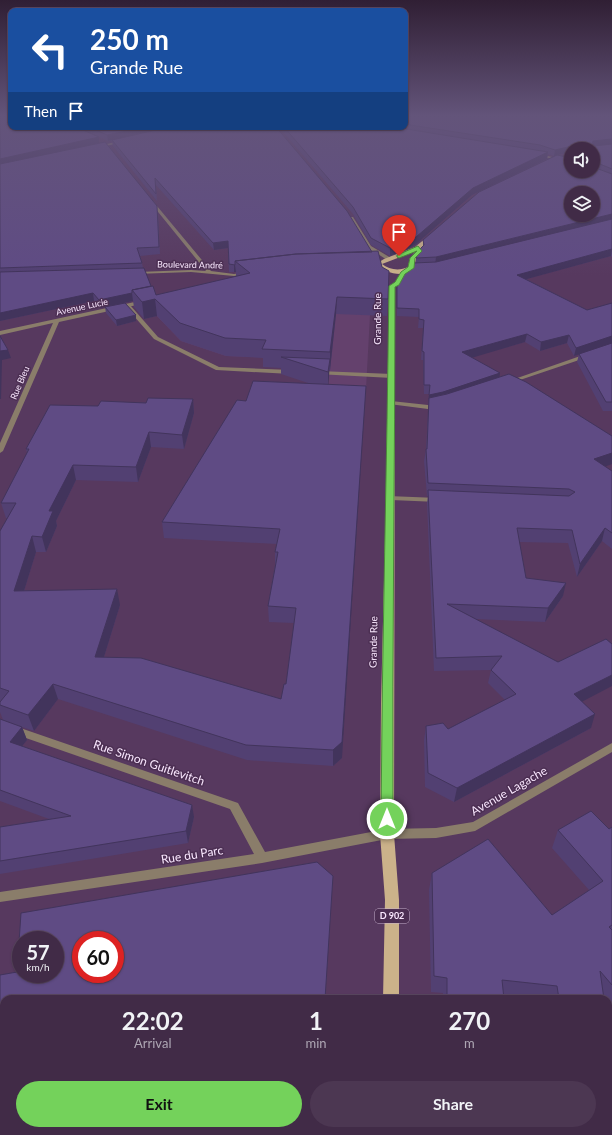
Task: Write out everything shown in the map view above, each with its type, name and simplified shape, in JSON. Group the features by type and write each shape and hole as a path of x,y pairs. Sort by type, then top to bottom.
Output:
{"main road":[{"name":"Grande Rue","path":"380,267 390,259 418,247 438,230"},
{"name":"Grande Rue","path":"391,995 392,900 387,834 387,704 394,283 403,273 412,267 413,258 419,251 418,247"},
{"path":"390,259 401,259 412,267"},
{"path":"380,267 392,271 412,267"}],"street":[{"path":"148,197 209,272"},
{"path":"350,216 380,267"},
{"path":"368,246 390,259"},
{"name":"Boulevard André","path":"127,274 209,272 234,274 250,273"},
{"path":"223,281 234,274"},
{"name":"Avenue Lucie","path":"0,333 151,301"},
{"path":"128,306 156,338 218,369 297,372"},
{"name":"Rue Bleu","path":"0,451 56,321"},
{"path":"502,384 597,352"},
{"path":"313,372 392,376"},
{"path":"391,403 428,407 443,404"},
{"path":"391,498 446,501"},
{"name":"Rue Simon Guitlevitch","path":"0,726 234,806 262,858"},
{"name":"Avenue Lagache","path":"387,834 436,834 475,826 612,747"},
{"name":"Rue du Parc","path":"0,897 262,858 387,834"}],"shaded area":[{"path":"334,308 370,315 366,389 327,388 331,360 226,356 181,341 154,313"}],"building":[{"path":"0,169 127,169 157,206 159,247 137,248 142,263 0,268"},
{"path":"136,169 311,169 347,211 372,252 296,254 235,261 235,265 229,264 228,241 213,243 155,178 156,194"},
{"path":"320,169 513,169 473,188 416,237 390,248 371,238 353,207"},
{"path":"528,169 564,169 564,178 600,178 600,170 612,174 612,214 600,217 600,186 564,186 564,222 579,222 436,257 416,258 418,251 424,245 423,240 479,192"},
{"path":"612,219 612,249 517,275 587,310 612,303 612,336 576,348 569,335 541,342 527,334 462,352 500,373 443,392 429,395 430,385 424,385 424,352 422,351 424,320 419,319 419,309 397,308 397,280 414,263 436,262"},
{"path":"378,251 382,267 389,271 388,299 337,297 330,352 262,349 266,340 225,338 180,323 155,299 142,302 132,290 153,286 156,295 250,273 235,261 296,254"},
{"path":"144,268 151,286 132,290 132,293 99,300 93,293 0,313 0,272"},
{"path":"125,303 136,315 116,320 105,307"},
{"path":"0,336 8,350 0,351"},
{"path":"612,343 612,402 606,402 579,354"},
{"path":"281,357 330,359 328,372"},
{"path":"509,374 526,382 612,436 612,453 594,459 612,471 612,533 605,528 580,564 572,530 517,528 526,578 566,583 548,608 447,604 558,662 606,639 612,644 612,675 574,694 595,714 457,788 428,773 426,726 443,723 448,729 516,694 491,670 502,656 436,658 428,490 569,496 575,492 569,489 428,483 426,449 429,398 447,394"},
{"path":"253,381 366,386 342,742 333,750 246,745 53,684 28,715 0,705 0,702 9,691 0,688 0,531 16,503 1,503 29,449 26,449 50,405 98,406 101,401 146,403 148,398 193,399 182,435 149,432 136,467 73,465 49,511 53,511 42,537 32,536 14,591 117,589 95,657 141,658 281,699 284,684 286,684 296,608 268,606 278,552 275,552 280,529 162,522 237,400 246,401"},
{"path":"0,719 22,727 10,742 192,805 186,831 0,861 0,827 71,816 0,790"},
{"path":"591,811 609,829 612,827 612,925 609,927 612,930 612,985 600,971 603,995 558,995 557,986 502,980 504,995 447,995 447,978 434,976 432,873 488,839 552,915 603,881 558,830"},
{"path":"317,862 333,876 325,995 0,995 0,975 12,973 12,983 64,983 64,931 20,931 21,913"}],"route":[{"path":"387,819 392,286 397,283 403,273 411,268 413,258 419,251 418,247 399,256"}]}
